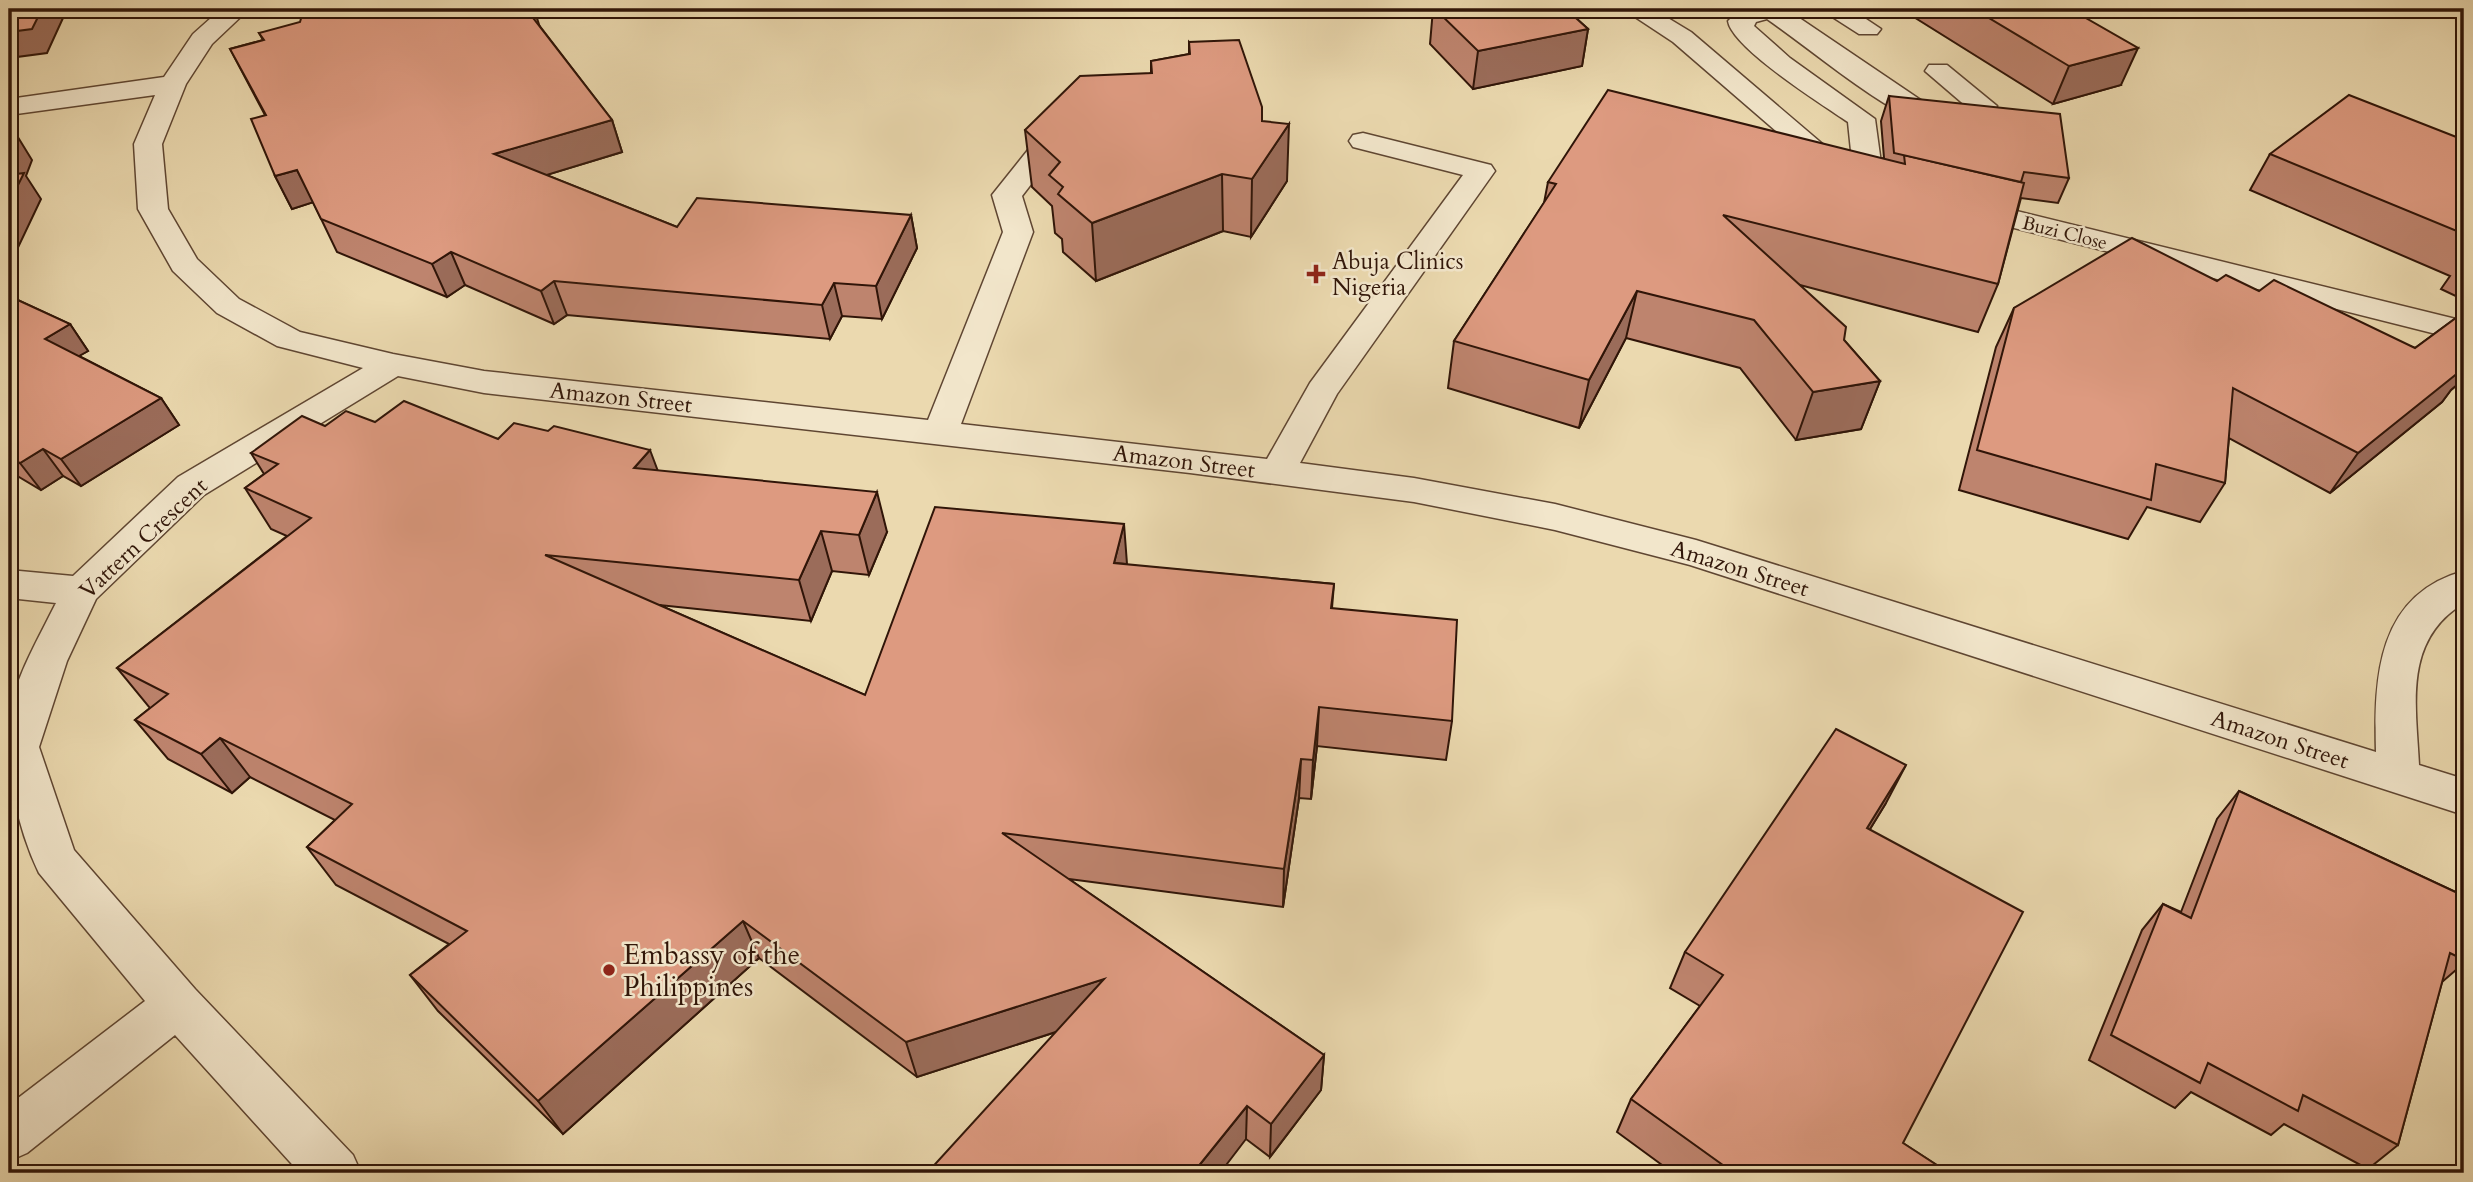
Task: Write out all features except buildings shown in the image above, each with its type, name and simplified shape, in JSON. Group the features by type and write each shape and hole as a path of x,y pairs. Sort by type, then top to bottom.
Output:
{"street":[{"name":"Amazon Street","path":"236,9 202,39 173,84 148,144 153,209 184,264 228,306 289,339 393,366 484,382 1276,472 1414,490 1555,517 1696,553 2464,797"},
{"path":"1636,9 1682,37 1841,173 1883,188 1861,119 1781,64 1742,28 1741,21 1747,16 1774,10 1924,115 1956,117 1980,112 1983,106 1976,99 1938,71"},
{"path":"1833,9 1868,30"},
{"path":"9,107 173,84"},
{"path":"1861,119 1904,103"},
{"path":"940,433 1018,232 1007,195 1064,122 1092,117"},
{"path":"1276,472 1322,391 1481,171 1363,141"},
{"name":"Buzi Close","path":"1937,201 2464,331"},
{"name":"Vattern Crescent","path":"335,1173 178,1004 55,860 18,747 47,661 81,591 191,486 393,366"},
{"path":"9,584 81,591"},
{"path":"2398,776 2397,665 2410,627 2443,595 2464,585"},
{"path":"9,1136 178,1004"}],"place":[{"name":"Abuja Clinics Nigeria","path":"1316,274"},
{"name":"Embassy of the Philippines","path":"609,970"}]}
